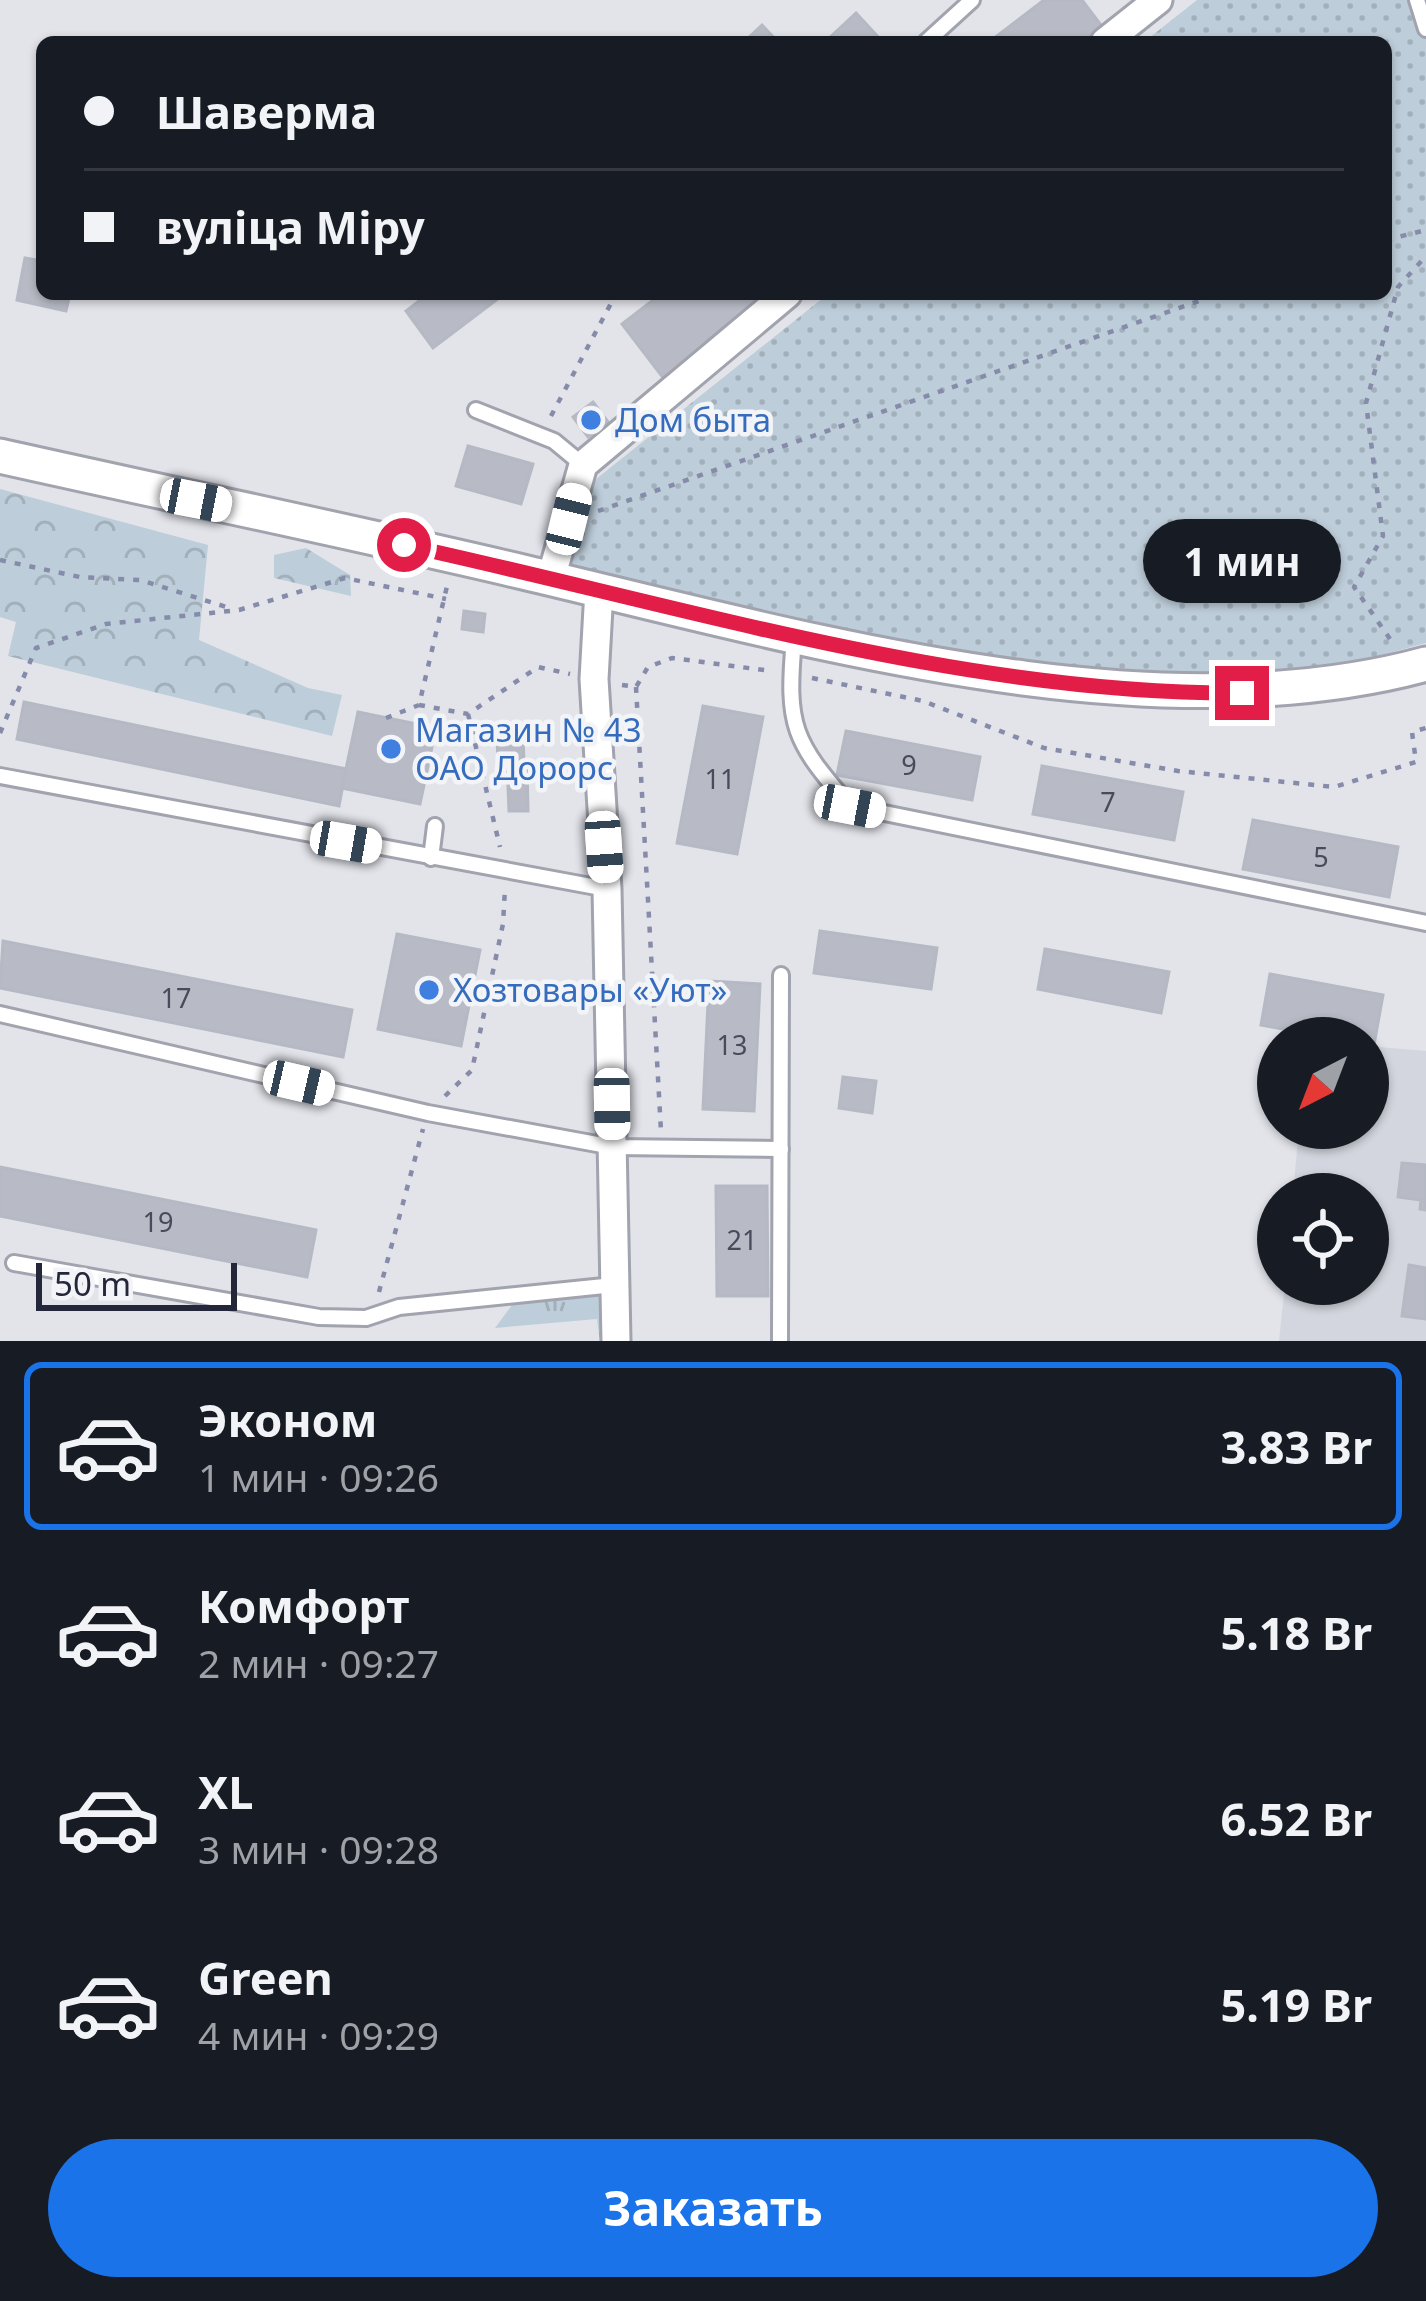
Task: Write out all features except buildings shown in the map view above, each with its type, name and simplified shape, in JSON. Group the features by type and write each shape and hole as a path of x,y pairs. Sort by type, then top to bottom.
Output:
{"street":[{"path":"1113,36 1159,0"},
{"path":"551,578 584,465 780,300"},
{"path":"0,456 917,660 1137,690 1272,692 1328,687 1418,666"},
{"path":"599,590 594,679 607,889 616,1341"}],"lane":[{"path":"932,36 971,0"},
{"path":"1417,0 1426,28"},
{"path":"476,410 540,435 584,465"},
{"path":"794,633 791,722 810,761 850,806 1426,923"},
{"path":"0,776 607,889"},
{"path":"431,858 436,826"},
{"path":"780,1340 781,975"},
{"path":"0,1014 428,1113 613,1147 781,1149"},
{"path":"14,1263 319,1317 366,1318 399,1307 614,1285"}],"path":[{"path":"1392,238 1426,230"},
{"path":"1418,666 1354,587 1383,536 1366,403 1398,287 1426,256"},
{"path":"540,435 613,300"},
{"path":"569,519 644,498 1202,300"},
{"path":"419,705 446,598 451,555"},
{"path":"0,560 80,577 140,580 239,610"},
{"path":"0,733 36,648 106,624 239,610 345,578 446,598"},
{"path":"662,1150 636,687 648,667 672,658 790,674 923,701 1045,748 1178,771 1316,786 1334,787 1416,762 1412,732 1426,728"},
{"path":"386,718 419,705 468,714 538,667 636,687"},
{"path":"366,1318 378,1297 428,1113 472,1070 503,924 506,871 468,714"}],"shaded area":[{"path":"1389,1048 1426,1051 1426,1341 1279,1341 1283,1305 1389,1305 1389,1173 1295,1173 1297,1149 1389,1149"}],"green space":[{"path":"1197,0 1426,0 1426,643 1286,681 1142,684 912,651 541,568 556,511 820,300 1392,300 1392,36 1152,36"},
{"path":"0,489 208,545 199,640 308,688 342,695 332,736 8,656 16,622 0,617"},
{"path":"306,548 350,575 351,596 274,578 274,555"},
{"path":"601,1293 611,1341 600,1341 597,1319 495,1328 515,1301"}],"place":[{"name":"Дом быта","path":"591,420"},
{"name":"Магазин № 43 ОАО Дорорс","path":"391,749"},
{"name":"Хозтовары «Уют»","path":"429,990"}],"route":[{"path":"404,545 917,660 1137,690 1242,693"}]}
